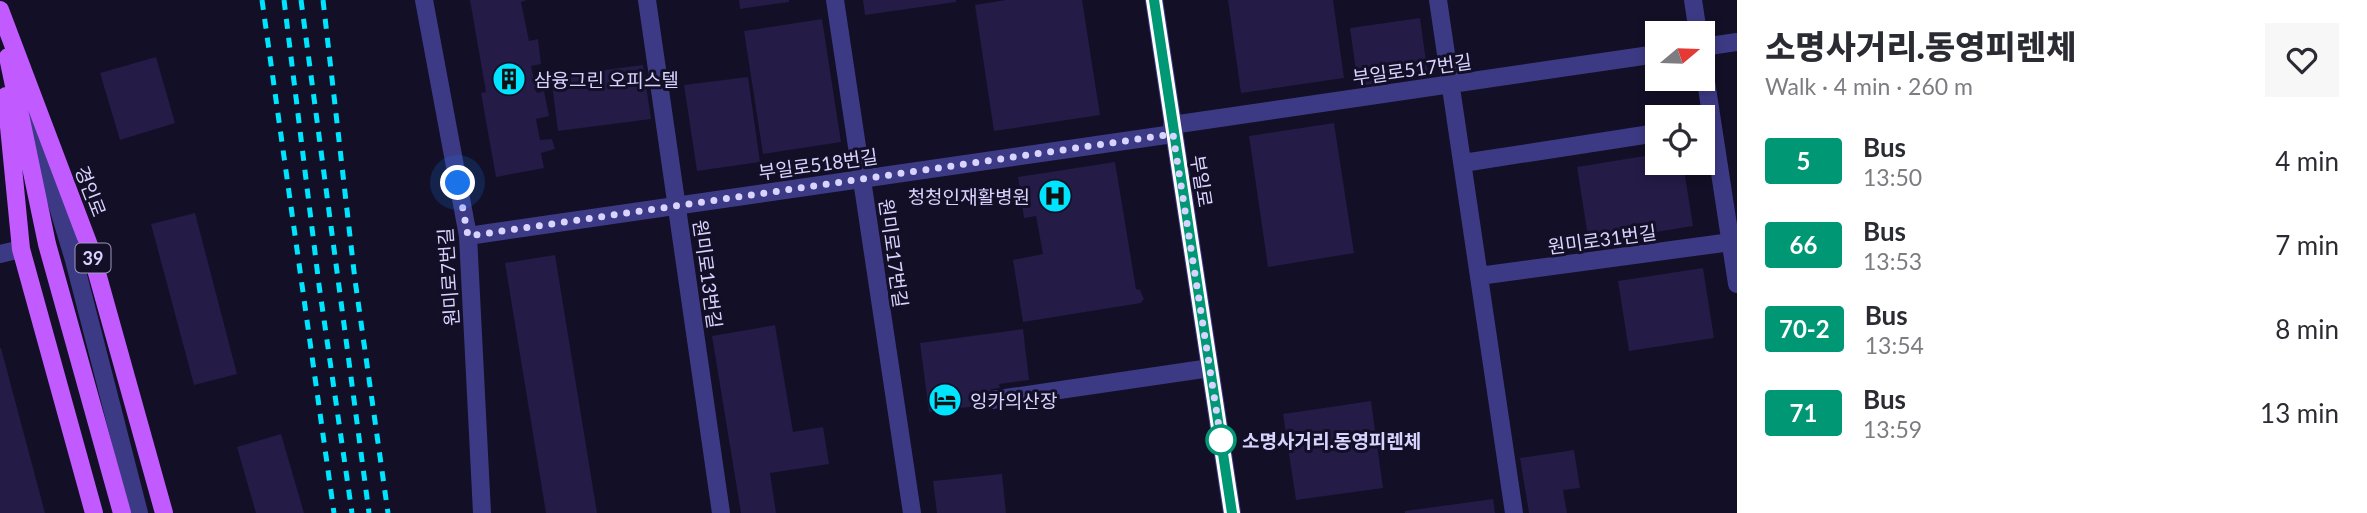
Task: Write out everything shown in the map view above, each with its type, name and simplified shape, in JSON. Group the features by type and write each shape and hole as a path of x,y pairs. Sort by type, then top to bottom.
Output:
{"main road":[{"name":"39","path":"0,13 47,244 122,513"},
{"name":"경인로","path":"0,13 90,248 164,513"},
{"path":"0,30 21,249 94,513"}],"street":[{"name":"원미로7번길","path":"424,0 468,236 482,513"},
{"name":"원미로13번길","path":"647,0 721,513"},
{"name":"원미로17번길","path":"835,0 912,513"},
{"name":"부일로","path":"1154,0 1232,513"},
{"path":"1438,0 1514,513"},
{"path":"1693,0 1696,21"},
{"path":"0,13 74,260 139,513"},
{"path":"1715,45 1737,42"},
{"name":"부일로517번길","path":"1173,129 1645,56"},
{"name":"부일로518번길","path":"468,236 862,179 1173,129"},
{"path":"1463,163 1645,136"},
{"path":"1715,162 1737,284"},
{"name":"원미로31번길","path":"1479,276 1731,243"},
{"path":"0,254 21,249"},
{"path":"992,400 1210,368"}],"building":[{"name":"삼융그린 오피스텔","path":"470,0 527,0 521,2 529,41 538,39 541,64 531,66 537,93 544,91 549,116 536,119 540,140 552,139 555,149 541,153 544,168 496,177 481,93 486,92"},
{"path":"739,0 789,0 789,2 740,9"},
{"path":"863,0 956,0 956,2 865,15"},
{"path":"1006,0 1082,0 1100,115 994,131 975,5"},
{"path":"1228,0 1333,0 1344,78 1241,93"},
{"path":"1420,18 1428,76 1358,86 1350,28"},
{"path":"822,19 841,142 763,154 744,31"},
{"path":"156,57 175,123 120,140 100,73"},
{"path":"643,65 651,119 558,131 551,77"},
{"path":"748,77 760,162 697,171 684,85"},
{"path":"1334,123 1354,253 1268,267 1249,136"},
{"path":"1645,156 1645,175 1685,175 1693,226 1589,243 1577,167"},
{"path":"1115,162 1136,289 1140,290 1144,299 1141,303 1023,322 1013,260 1043,254 1036,216 1024,218 1018,177"},
{"path":"195,213 237,374 194,385 151,224"},
{"path":"555,255 597,513 546,513 505,263"},
{"path":"1703,268 1714,338 1629,351 1618,281"},
{"path":"775,325 793,432 823,427 829,464 770,473 776,513 741,513 712,336"},
{"path":"1023,329 1029,380 999,384 1000,388 991,389 993,404 929,412 920,343"},
{"path":"1,348 45,513 0,513"},
{"path":"1371,401 1383,488 1296,500 1283,414"},
{"path":"281,434 304,513 256,513 237,447"},
{"path":"1574,450 1580,488 1563,490 1567,513 1529,513 1520,458"},
{"path":"1002,474 1006,513 937,513 933,481"},
{"path":"1493,499 1495,513 1405,513 1405,511"}],"railway":[{"path":"262,0 334,513"},
{"path":"284,0 319,285 352,513"},
{"path":"301,0 369,513"},
{"path":"323,0 355,280 388,513"}],"bus line":[{"name":"5","path":"1154,0 1232,513"}],"place":[{"name":"삼융그린 오피스텔","path":"509,79"},
{"name":"청청인재활병원","path":"1055,196"},
{"name":"잉카의산장","path":"945,400"},
{"name":"소명사거리.동영피렌체","path":"1221,440"}],"route":[{"path":"458,183 468,236 1173,134 1221,440"}]}
